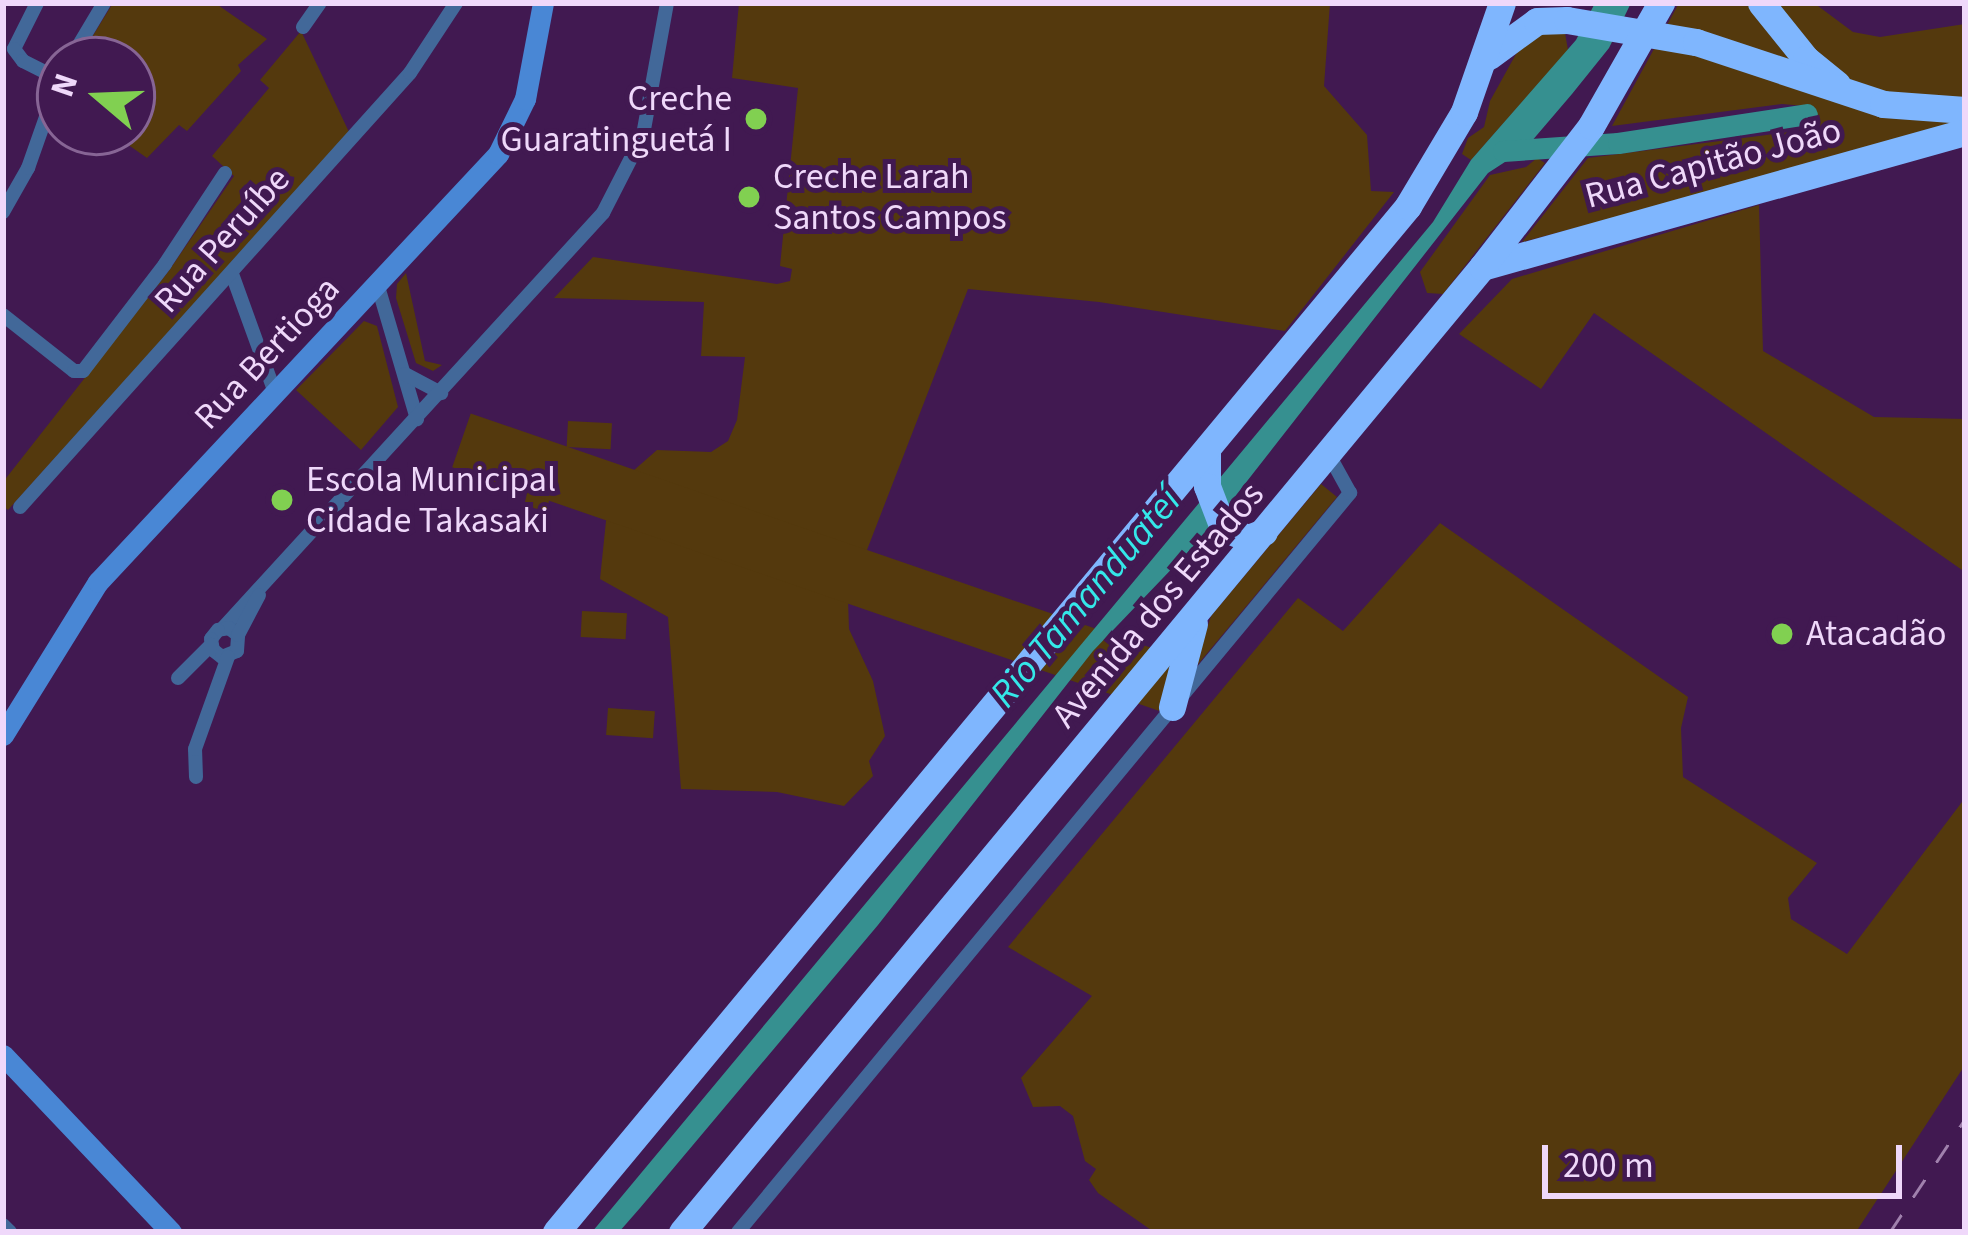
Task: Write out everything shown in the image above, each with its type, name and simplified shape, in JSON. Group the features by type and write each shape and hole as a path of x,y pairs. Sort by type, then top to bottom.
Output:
{"highway":[{"name":"Avenida dos Estados","path":"556,1232 1207,463 1408,206 1439,160 1486,58 1502,3"},
{"name":"Avenida dos Estados","path":"682,1232 1482,267 1591,126 1635,30 1661,3"},
{"path":"1761,3 1807,59 1856,97"},
{"name":"Rua Capitão João","path":"1486,58 1537,21 1567,20 1635,30 1856,97 1918,110 1965,110"},
{"name":"Rua Capitão João","path":"1482,267 1965,132"},
{"path":"1207,463 1223,528 1238,537 1264,532"},
{"path":"1172,707 1196,616"}],"street":[{"path":"36,66 19,58 14,49 37,3"},
{"path":"84,36 104,3"},
{"path":"303,27 320,3"},
{"name":"Rua Peruíbe","path":"20,507 410,73 456,3"},
{"name":"Rua Bertioga","path":"3,735 98,582 509,137 531,81 543,3"},
{"path":"178,678 211,645 214,634 230,631 264,585 575,248 614,196 649,112 667,3"},
{"path":"3,212 36,146"},
{"path":"4,318 74,371 85,369 165,264 225,173"},
{"path":"232,274 275,393"},
{"path":"377,284 417,419"},
{"path":"405,374 441,393"},
{"path":"738,1232 1350,493 1329,455"},
{"path":"196,777 196,748 228,657 237,651 230,631"},
{"path":"211,645 217,654 228,657"},
{"path":"3,1054 171,1232"},
{"path":"3,1225 10,1232"}],"shaded area":[{"path":"113,3 215,3 267,39 238,65 241,71 187,131 179,125 156,149 156,36 93,36"},
{"path":"739,3 1330,3 1324,86 1367,135 1371,191 1394,192 1285,331 1099,302 968,289 848,599 849,629 873,681 885,736 869,761 873,776 844,806 777,792 681,789 668,617 600,579 609,492 657,450 711,452 728,441 737,420 745,357 701,356 704,302 554,298 593,257 777,284 790,281 792,269 780,266 798,88 732,78"},
{"path":"1595,3 1631,3 1609,48 1572,94 1525,149 1488,173 1208,531 1093,651 878,925 640,1208 619,1232 592,1232 1433,222 1471,160 1576,40"},
{"path":"1679,3 1814,3 1853,32 1880,37 1965,24 1965,125 1522,242 1588,158 1797,131 1810,124 1805,106 1782,104 1612,126"},
{"path":"301,31 349,132 8,510 3,506 3,482 168,272 234,176 212,156 269,88 260,80"},
{"path":"1565,33 1568,50 1471,160 1462,154 1468,138 1484,127 1490,101 1516,54 1534,35"},
{"path":"1537,158 1545,163 1443,294 1427,293 1420,272 1490,175 1526,167"},
{"path":"1759,205 1763,351 1874,417 1965,419 1965,572 1594,313 1541,389 1459,334 1512,279"},
{"path":"406,273 425,361 442,365 433,371 416,363 396,298 397,284"},
{"path":"364,321 377,326 398,407 361,450 296,390"},
{"path":"471,413 1178,657 1159,711 452,467"},
{"path":"568,421 612,423 611,449 567,447"},
{"path":"534,463 556,468 547,511 524,506"},
{"path":"1321,484 1337,497 1194,669 1211,616"},
{"path":"1440,523 1688,697 1681,728 1683,777 1817,863 1788,898 1791,919 1847,954 1965,798 1965,1065 1856,1232 1154,1232 1098,1193 1089,1180 1096,1169 1085,1161 1073,1116 1060,1106 1033,1107 1021,1078 1092,996 1008,947 1298,598 1343,631"},
{"path":"582,611 627,613 626,639 581,637"},
{"path":"608,708 655,711 653,738 606,735"}],"waterway":[{"path":"1503,151 1618,143 1807,114"}],"railway":[{"path":"1890,1232 1965,1119"}],"place":[{"name":"Creche Guaratinguetá I","path":"756,119"},
{"name":"Creche Larah Santos Campos","path":"749,197"},
{"name":"Escola Municipal Cidade Takasaki","path":"282,500"},
{"name":"Atacadão","path":"1782,634"}],"water label":[{"name":"Rio Tamanduateí","path":"1086,598"}]}
